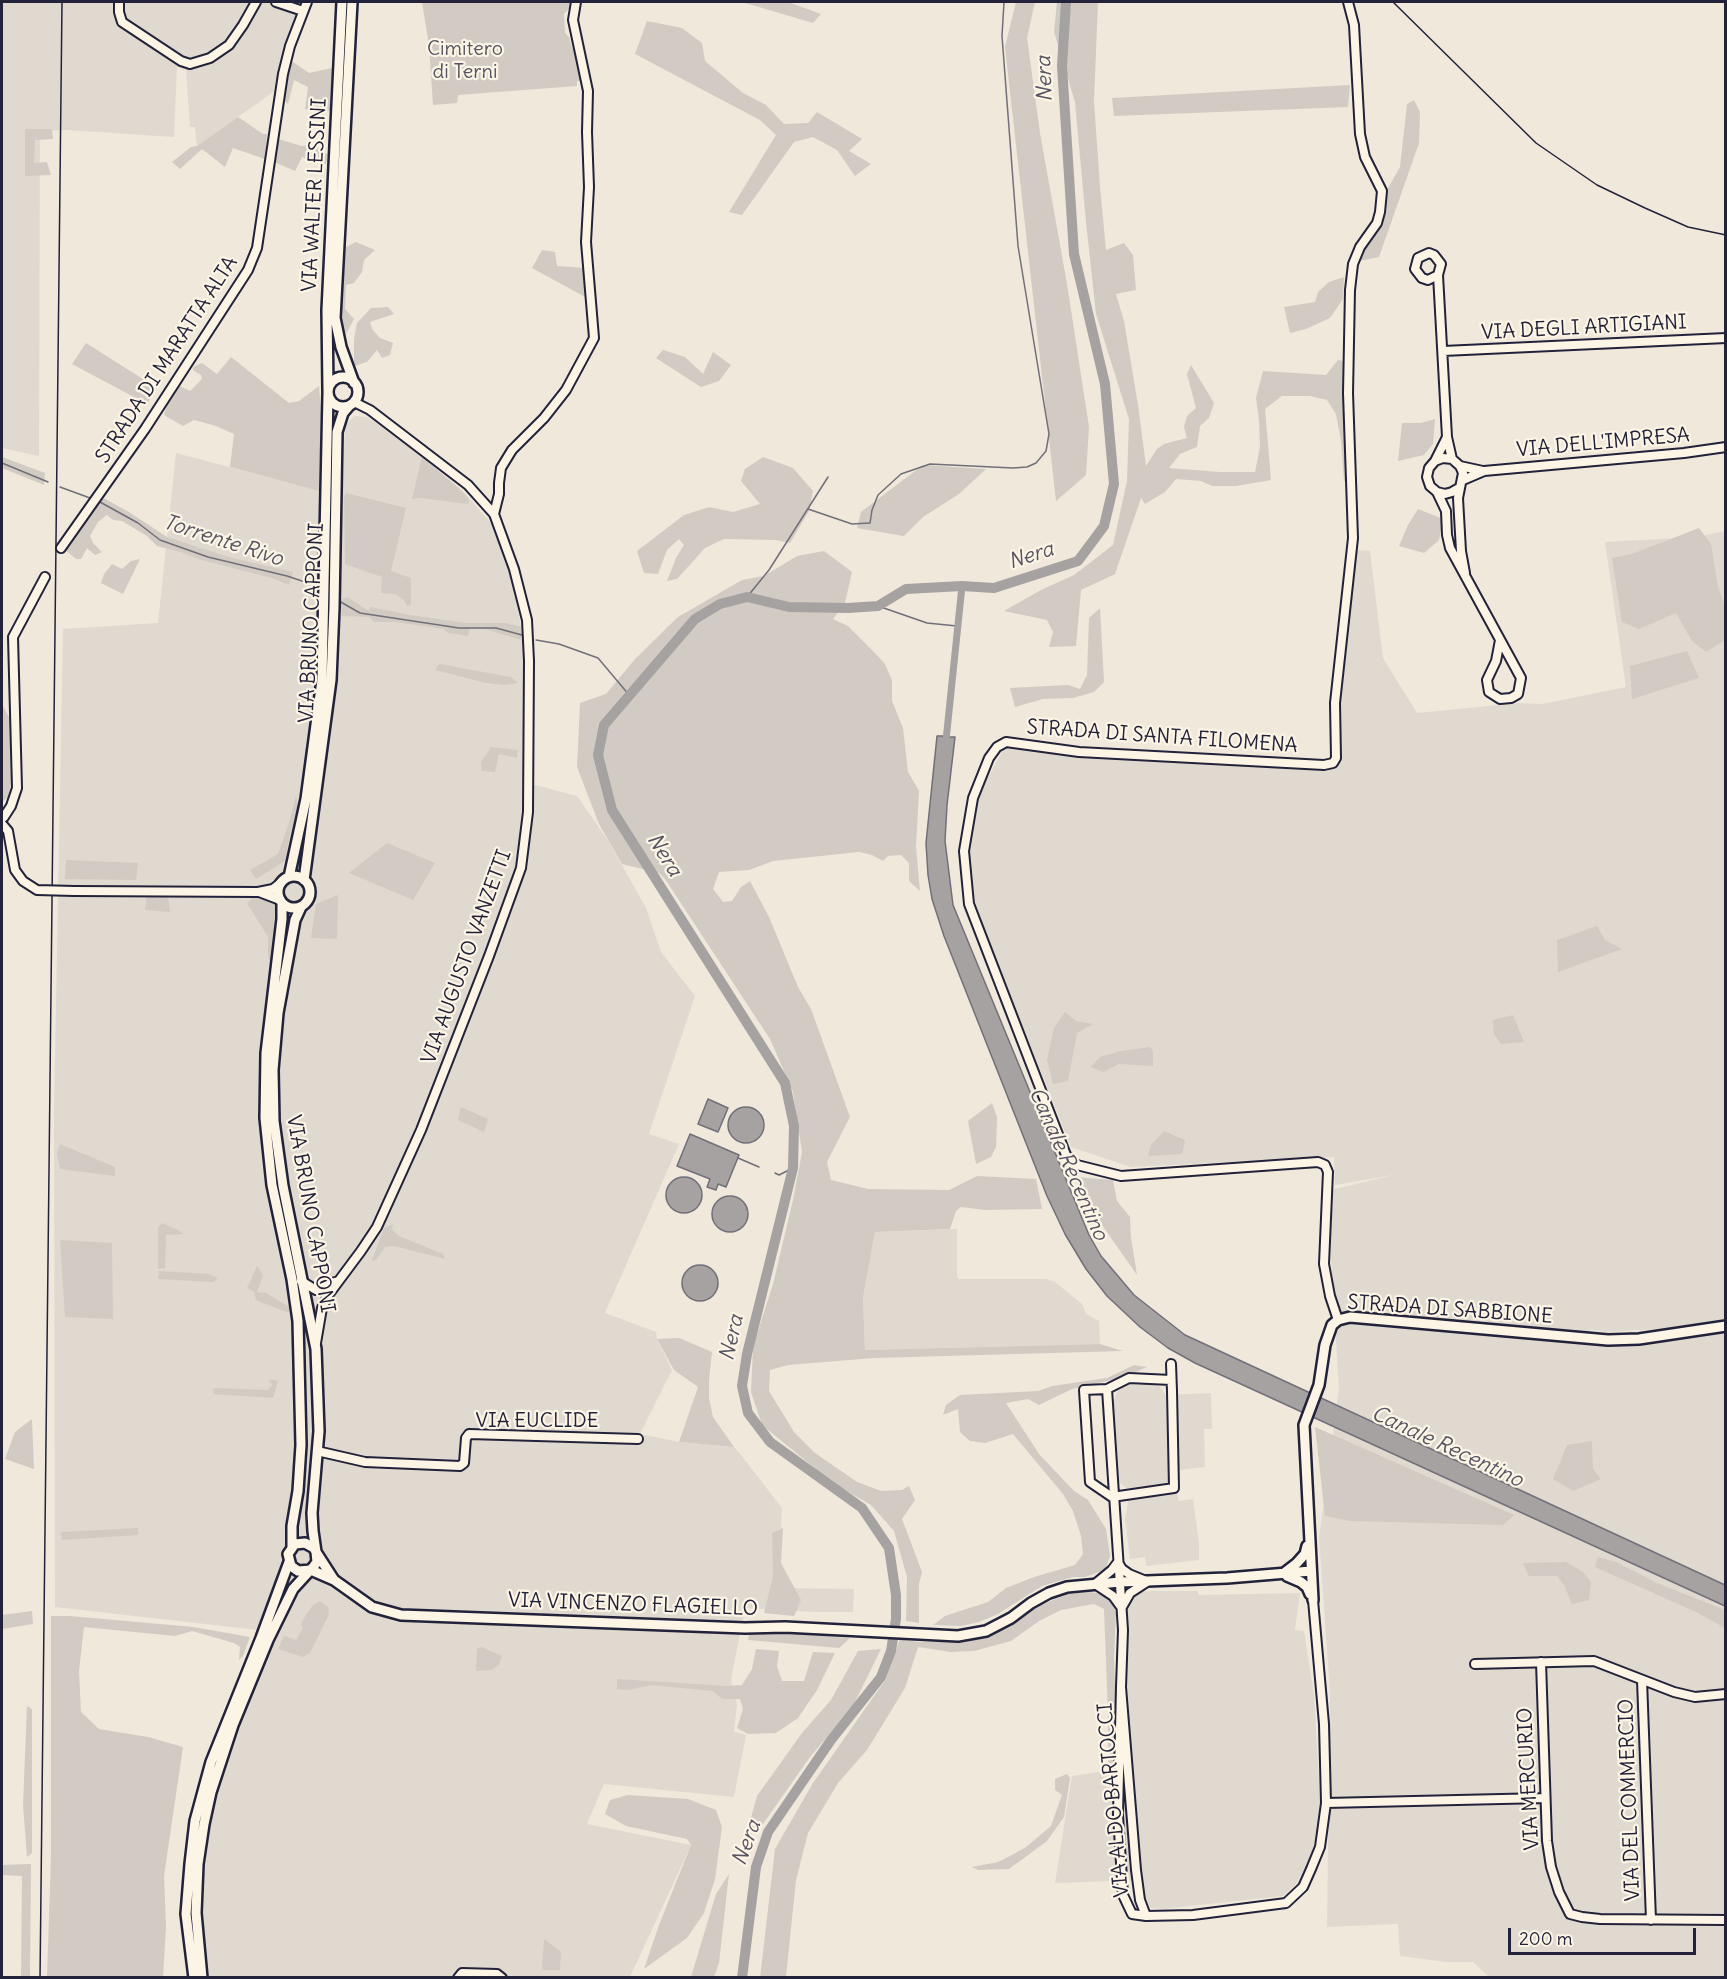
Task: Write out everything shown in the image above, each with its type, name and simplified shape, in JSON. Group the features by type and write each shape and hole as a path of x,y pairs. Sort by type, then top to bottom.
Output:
{"main road":[{"name":"VIA WALTER LESSINI","path":"328,392 327,309 342,2"},
{"name":"VIA WALTER LESSINI","path":"352,2 335,318 341,347 354,383"},
{"path":"341,377 354,383 357,392 352,404 335,406 328,392 332,381 341,377"},
{"name":"VIA BRUNO CAPPONI","path":"292,1547 292,1526 298,1491 301,1445 299,1347 292,1279 269,1163 265,1118 266,1053 282,919 278,891 286,879 306,799 322,680 328,392"},
{"name":"VIA BRUNO CAPPONI","path":"316,1552 312,1513 319,1431 316,1349 283,1186 276,1132 273,1070 278,1012 295,920 310,895 309,887 304,880 330,680 334,607 337,432 343,413 352,404"},
{"path":"286,879 297,876 304,880"},
{"path":"281,902 291,908 301,907"},
{"name":"STRADA DI SABBIONE","path":"1313,1600 1304,1425 1318,1391 1325,1345 1332,1325 1338,1320 1350,1317 1608,1340 1639,1339 1725,1326"},
{"path":"299,1347 307,1343 316,1349"},
{"path":"1282,1574 1305,1554 1310,1537"},
{"path":"194,1977 186,1914 189,1864 195,1821 210,1762 261,1638 289,1562 288,1554 292,1547 305,1543 314,1548 317,1562 293,1589 268,1640 233,1725 211,1792 198,1864 196,1913 202,1977"},
{"name":"VIA VINCENZO FLAGIELLO","path":"316,1552 334,1580"},
{"path":"289,1562 298,1571 310,1570"},
{"name":"VIA VINCENZO FLAGIELLO","path":"310,1570 334,1580 372,1607 401,1614 941,1636 958,1636 986,1631 1049,1593 1067,1587 1095,1584"},
{"path":"1095,1584 1311,1571"},
{"path":"1282,1574 1293,1577 1307,1587 1313,1600"}],"street":[{"path":"119,2 122,22 181,61 190,64 210,58 229,45 256,2"},
{"path":"276,2 303,11"},
{"name":"STRADA DI MARATTA ALTA","path":"61,548 145,429 248,270 257,248 283,74 307,2"},
{"path":"494,514 499,494 501,468 512,450 544,418 566,390 594,338 586,242 589,188 588,91 573,20 576,2"},
{"name":"STRADA DI SANTA FILOMENA","path":"1338,1320 1330,1296 1324,1264 1328,1172 1325,1165 1318,1162 1121,1176 1077,1166 1066,1155 969,904 964,851 973,798 989,758 997,747 1006,742 1079,752 1324,765 1333,763 1336,758 1335,703 1353,538 1348,393 1350,290 1353,264 1360,247 1377,223 1382,191 1365,157 1360,134 1354,25 1348,2"},
{"path":"1438,275 1447,437 1452,459"},
{"name":"VIA DEGLI ARTIGIANI","path":"1443,351 1725,338"},
{"name":"VIA AUGUSTO VANZETTI","path":"316,1349 322,1308 337,1281 377,1227 409,1160 485,968 521,868 528,812 530,661 528,637 514,569 494,514 468,485 370,410 352,404"},
{"path":"1447,437 1429,468 1427,477 1430,486 1437,492 1446,510 1450,548 1521,678 1518,693 1510,698 1500,699 1490,692 1487,680 1496,661 1500,640"},
{"name":"VIA DELL'IMPRESA","path":"1460,466 1484,471 1684,453 1725,447"},
{"path":"1435,461 1443,458 1452,459 1460,466 1460,533 1465,574"},
{"name":"VIA DELL'IMPRESA","path":"1461,484 1484,471"},
{"path":"1437,492 1445,494 1452,492 1461,484"},
{"path":"1447,536 1460,533"},
{"path":"45,577 13,637 17,788 2,822 8,831 17,876 22,882 37,890 74,891 258,891 273,889 286,879"},
{"path":"258,891 281,902"},
{"path":"301,1281 316,1290 337,1281"},
{"path":"1170,1364 1171,1380 1174,1488 1113,1497 1090,1482 1083,1390 1107,1389 1129,1378 1171,1380"},
{"name":"VIA ALDO BARTOCCI","path":"1107,1389 1121,1608 1118,1815 1123,1895 1132,1914 1146,1916 1140,1900 1136,1870 1121,1687"},
{"name":"VIA EUCLIDE","path":"317,1451 365,1462 460,1466 464,1463 466,1438 469,1434 638,1439"},
{"path":"1118,1562 1129,1574 1148,1581 1130,1593 1121,1608 1113,1596 1095,1584 1118,1562"},
{"name":"STRADA DI SABBIONE","path":"1146,1916 1193,1915 1286,1903 1303,1887 1320,1847 1326,1803 1323,1724 1313,1600"},
{"name":"VIA DEL COMMERCIO","path":"1475,1664 1594,1661 1674,1692 1695,1697 1725,1694"},
{"name":"VIA MERCURIO","path":"1541,1662 1547,1841 1551,1867 1559,1892 1570,1914 1600,1919 1725,1920"},
{"name":"VIA DEL COMMERCIO","path":"1642,1680 1651,1920"},
{"path":"1326,1803 1545,1798"},
{"path":"458,1977 462,1973 497,1974 502,1977"}],"shaded area":[{"path":"2,2 302,2 276,90 197,146 195,127 190,127 186,70 177,67 174,137 67,130 40,131 39,456 2,448"},
{"path":"355,416 366,417 384,427 462,490 491,523 512,581 522,632 525,664 524,782 577,796 609,842 646,908 661,952 695,996 649,1134 679,1144 605,1313 656,1332 672,1370 640,1434 679,1442 734,1447 782,1508 778,1588 854,1589 853,1612 745,1608 731,1680 737,1704 734,1732 746,1735 734,1797 604,1784 587,1824 691,1845 630,1977 208,1978 201,1906 207,1827 236,1726 276,1632 55,1607 54,1113 63,629 158,623 176,453 342,497 345,424"},
{"path":"1725,531 1725,1319 1660,1329 1606,1332 1590,1329 1595,1346 1641,1346 1725,1330 1725,1977 1489,1977 1473,1962 1446,1962 1400,1956 1398,1924 1327,1927 1330,1693 1319,1538 1339,1389 1331,1258 1331,1190 1393,1175 1335,1185 1334,1157 1131,1167 1071,1147 974,904 967,852 976,800 1005,746 1172,762 1337,762 1338,700 1354,550 1370,551 1383,658 1417,713 1519,703 1542,704 1626,687 1605,542 1697,537"},
{"path":"937,736 943,736 945,743 949,737 955,737 945,841 953,905 1089,1235 1101,1256 1134,1295 1185,1335 1725,1585 1725,1606 1195,1363 1168,1348 1140,1327 1107,1296 1086,1269 1065,1234 1047,1196 944,936 932,899 926,843"},
{"path":"708,1099 728,1108 718,1132 698,1124"},
{"path":"746,1107 759,1112 764,1125 759,1138 746,1143 733,1138 728,1125 733,1112"},
{"path":"690,1134 739,1155 726,1187 718,1184 716,1190 707,1187 710,1179 677,1166"},
{"path":"684,1177 697,1182 702,1195 697,1208 684,1213 671,1208 666,1195 671,1182"},
{"path":"730,1196 743,1201 748,1214 743,1227 730,1232 717,1227 712,1214 717,1201"},
{"path":"957,1229 957,1277 959,1279 1046,1279 1055,1282 1082,1304 1086,1314 1099,1321 1100,1344 865,1350 863,1298 875,1232"},
{"path":"700,1265 713,1270 718,1283 713,1296 700,1301 687,1296 682,1283 687,1270"},
{"path":"1140,1380 1150,1381 1159,1386 1166,1395 1211,1393 1212,1429 1204,1429 1205,1467 1170,1471 1179,1501 1193,1499 1199,1560 1146,1566 1145,1557 1130,1559 1125,1519 1130,1491 1118,1481 1114,1471 1113,1404 1117,1392 1126,1385"},
{"path":"1198,1591 1198,1595 1300,1593 1295,1630 1304,1631 1314,1694 1320,1801 1317,1836 1308,1862 1296,1884 1283,1896 1163,1909 1150,1908 1146,1904 1143,1880 1055,1883 1072,1776 1132,1767 1126,1686 1127,1609 1135,1593"}],"green space":[{"name":"Cimitero di Terni","path":"422,2 582,2 578,7 572,5 564,14 565,33 569,37 583,81 577,81 577,86 458,95 457,103 433,105 429,46"},
{"path":"742,2 788,2 821,14 813,23"},
{"path":"1016,2 1035,2 1027,38 1040,133 1067,284 1089,427 1086,475 1056,501 1005,47"},
{"path":"1057,2 1098,2 1094,101 1106,250 1124,243 1133,255 1136,290 1116,294 1124,321 1146,466 1157,449 1164,444 1187,438 1184,427 1187,416 1196,408 1187,374 1191,365 1214,403 1209,418 1200,426 1197,447 1180,454 1169,468 1255,472 1260,447 1256,398 1263,371 1326,375 1338,360 1344,361 1352,481 1344,481 1336,414 1327,400 1310,396 1282,396 1265,409 1271,480 1236,486 1212,486 1201,481 1176,479 1165,492 1145,504 1141,498 1115,574 1081,590 1076,646 1049,647 1053,632 1047,620 1004,611 1074,575 1113,545 1127,481 1129,419 1096,314 1075,102 1054,32"},
{"path":"647,21 682,28 702,43 705,61 743,93 766,105 784,124 808,123 817,112 862,139 849,151 871,164 855,176 837,150 813,137 794,142 742,215 729,212 776,135 760,120 635,54"},
{"path":"290,60 309,73 332,68 330,110 322,115 305,109 308,87 294,80 288,104 283,99"},
{"path":"1350,85 1348,107 1114,116 1112,98"},
{"path":"1414,100 1420,112 1419,143 1379,257 1359,261 1361,250 1372,229 1383,197 1400,167 1407,104"},
{"path":"238,117 263,134 267,134 265,159 233,148 225,167 202,149 180,169 172,162 191,147 197,146"},
{"path":"25,129 52,129 53,139 35,140 34,163 47,162 51,175 25,176"},
{"path":"278,139 302,146 313,144 328,155 326,164 302,157 295,171 272,161"},
{"path":"356,242 375,250 364,260 362,272 354,283 346,285 345,309 354,319 346,334 340,311 342,274 346,247"},
{"path":"542,250 555,252 557,266 585,268 587,298 532,268"},
{"path":"1344,277 1343,299 1330,318 1306,329 1290,333 1284,307 1315,302 1318,292 1329,282"},
{"path":"388,307 394,314 370,322 372,329 380,338 393,343 390,355 382,358 377,350 367,362 354,366 354,339 357,323 371,308"},
{"path":"86,343 157,388 147,404 72,364"},
{"path":"663,350 685,357 703,374 713,352 731,365 719,381 701,387 656,358"},
{"path":"231,357 289,403 299,401 319,386 321,411 319,491 230,467 234,434 194,420 183,426 164,415 167,404 180,386 190,391 202,379 193,367 202,363 217,374"},
{"path":"1435,419 1433,444 1424,455 1398,461 1402,423 1421,423"},
{"path":"2,457 45,473 44,485 2,468"},
{"path":"422,457 469,499 468,504 412,499"},
{"path":"763,457 793,468 813,491 809,511 790,543 776,540 724,539 705,548 677,579 667,581 684,545 679,539 667,550 658,574 644,573 637,551 684,515 709,507 733,512 760,504 741,481 745,469"},
{"path":"923,465 986,469 959,494 923,517 904,536 857,528 861,512"},
{"path":"346,493 406,508 391,571 411,578 411,605 407,606 404,600 396,594 381,593 382,577 345,564 344,497"},
{"path":"98,495 167,537 232,558 293,572 289,585 272,578 157,546 147,536 107,515 98,522 90,536 102,552 95,555 87,548 81,559 76,559 63,548"},
{"path":"1418,509 1443,519 1439,540 1424,553 1399,546"},
{"path":"1699,528 1711,544 1718,587 1726,608 1725,640 1706,652 1692,641 1676,613 1639,629 1622,622 1612,558 1632,554"},
{"path":"824,551 852,572 845,603 833,619 848,626 875,653 885,664 892,680 892,701 903,728 908,772 919,791 916,847 920,891 909,881 909,863 901,855 888,856 883,861 859,852 773,861 749,870 719,872 713,889 723,902 732,901 741,887 750,881 769,917 798,987 811,1009 850,1117 827,1162 831,1180 868,1189 949,1190 977,1176 1036,1179 1042,1209 985,1210 961,1207 956,1211 950,1229 875,1232 863,1298 865,1350 1100,1344 1123,1351 874,1358 788,1365 770,1370 769,1391 794,1432 815,1453 857,1482 881,1491 902,1490 909,1486 915,1500 902,1519 922,1572 919,1584 919,1623 906,1621 907,1577 894,1531 871,1505 833,1483 762,1425 751,1392 753,1347 773,1284 802,1152 793,1092 770,1039 665,879 659,873 622,864 599,824 577,767 580,703 606,694 635,659 678,617 742,580 764,576 797,556"},
{"path":"140,559 123,594 101,583 104,574 112,564 122,569 131,561"},
{"path":"347,597 369,611 370,607 466,623 506,623 521,627 521,640 485,629 470,629 468,636 448,633 444,629 395,622 374,622 369,617 342,616 341,600"},
{"path":"1100,608 1104,682 1094,692 1073,698 1043,699 1015,707 1010,688 1068,685 1080,689 1087,675 1089,618"},
{"path":"1687,651 1699,678 1632,699 1630,666"},
{"path":"439,664 511,677 518,683 504,685 486,683 435,670"},
{"path":"2,704 10,719 12,778 8,797 2,802"},
{"path":"491,747 518,750 517,758 499,754 495,772 482,771 481,762"},
{"path":"296,796 298,809 285,861 256,879 250,870 278,854"},
{"path":"387,843 435,863 413,900 349,873"},
{"path":"66,860 138,863 136,880 65,879"},
{"path":"147,894 168,895 170,912 145,910"},
{"path":"338,895 337,939 311,938 316,904"},
{"path":"255,896 272,900 277,911 272,963 268,958 268,937 247,903"},
{"path":"1597,926 1605,940 1622,949 1558,972 1557,940"},
{"path":"1065,1012 1076,1021 1093,1024 1077,1033 1068,1081 1053,1084 1047,1060 1054,1028"},
{"path":"1513,1015 1524,1042 1501,1044 1494,1034 1493,1020"},
{"path":"1150,1047 1153,1051 1153,1066 1119,1064 1103,1072 1091,1067 1100,1057"},
{"path":"992,1103 997,1117 996,1147 991,1157 976,1164 968,1121"},
{"path":"461,1107 488,1119 484,1132 458,1120"},
{"path":"1164,1131 1185,1140 1182,1154 1148,1156 1151,1145"},
{"path":"60,1144 115,1167 115,1176 60,1169 57,1154"},
{"path":"1075,1177 1113,1180 1117,1201 1130,1217 1137,1275 1083,1198"},
{"path":"162,1223 183,1234 166,1235 165,1268 158,1269 158,1228"},
{"path":"393,1224 392,1229 399,1236 443,1254 445,1259 394,1246 385,1247 376,1260 372,1261 384,1228"},
{"path":"60,1240 112,1243 113,1319 65,1317"},
{"path":"257,1266 263,1275 257,1292 266,1293 291,1308 288,1312 256,1300 254,1292 247,1288"},
{"path":"159,1271 209,1274 218,1278 213,1282 158,1279"},
{"path":"679,1338 712,1352 709,1398 713,1417 734,1447 679,1442 698,1387 674,1370 657,1339"},
{"path":"1134,1365 1147,1367 1125,1377 1072,1389 1039,1405 1028,1399 1006,1403 1039,1454 1074,1491 1088,1500 1106,1529 1110,1556 1105,1570 1085,1577 1073,1577 1042,1586 998,1614 979,1622 961,1626 933,1625 945,1616 988,1602 1006,1588 1075,1565 1083,1554 1081,1536 1073,1511 1063,1494 1013,1434 985,1443 970,1441 960,1432 958,1409 943,1415 946,1405 960,1395 1038,1391 1052,1386 1107,1378"},
{"path":"269,1379 278,1381 273,1398 213,1394 214,1388 268,1390 273,1384"},
{"path":"32,1419 34,1469 5,1459 15,1432"},
{"path":"1315,1427 1514,1515 1503,1525 1350,1521 1325,1516"},
{"path":"1592,1441 1593,1469 1601,1479 1573,1491 1553,1479 1567,1445"},
{"path":"138,1528 138,1535 62,1540 61,1532"},
{"path":"783,1528 781,1563 801,1600 794,1616 764,1613 773,1577 772,1533"},
{"path":"1598,1557 1616,1562 1657,1583 1725,1610 1725,1628 1696,1612 1595,1567"},
{"path":"1566,1562 1583,1572 1591,1582 1589,1600 1572,1604 1564,1585 1557,1576 1529,1576 1523,1563"},
{"path":"1090,1592 1103,1594 1111,1602 1116,1612 1114,1659 1116,1766 1108,1766 1104,1609 1094,1604 1061,1610 1039,1621 1011,1641 974,1651 951,1652 918,1647 905,1688 867,1750 838,1783 808,1833 796,1880 786,1977 760,1978 775,1849 813,1783 886,1679 900,1639 919,1642 966,1641 1008,1626 1031,1609 1068,1594"},
{"path":"320,1601 328,1607 329,1614 310,1653 303,1657 278,1649 284,1636 296,1640 303,1628 301,1624 307,1613 313,1605"},
{"path":"32,1611 33,1624 2,1629 2,1615"},
{"path":"51,1616 193,1627 250,1637 243,1656 239,1660 240,1647 234,1643 192,1631 175,1636 84,1627 79,1671 81,1712 99,1729 148,1737 183,1747 164,1876 166,1927 163,1977 47,1977 51,1857"},
{"path":"750,1629 850,1638 839,1648 748,1640"},
{"path":"481,1647 502,1656 499,1665 491,1670 476,1671 477,1649"},
{"path":"756,1649 779,1651 777,1666 782,1681 804,1681 813,1652 835,1653 817,1690 798,1718 776,1733 748,1734 737,1728 743,1709 740,1699 722,1699 713,1691 651,1685 629,1690 617,1689 617,1679 742,1685 752,1669"},
{"path":"881,1649 853,1706 810,1757 758,1831 746,1836 757,1796 802,1733 831,1700 858,1651"},
{"path":"27,1706 32,1709 32,1853 27,1857 23,1805"},
{"path":"1067,1774 1070,1778 1064,1817 1047,1841 1009,1869 978,1870 972,1867 998,1862 1012,1855 1026,1847 1051,1826 1062,1795 1055,1790 1055,1779"},
{"path":"628,1795 688,1799 716,1810 722,1827 715,1879 704,1913 687,1938 644,1969 691,1845 687,1839 626,1826 605,1814 610,1800"},
{"path":"31,1864 30,1977 21,1977 22,1876 2,1875 2,1865"},
{"path":"729,1874 719,1963 714,1977 691,1977 716,1894"},
{"path":"544,1939 561,1952 560,1970 542,1970"}],"waterway":[{"path":"808,509 852,524 870,523 878,495 901,474 930,464 1027,467 1036,463 1046,451 1049,434 1018,246 1002,36 1004,2"},
{"name":"Nera","path":"742,1978 756,1867 768,1832 831,1740 881,1677 891,1651 896,1619 896,1595 889,1548 862,1508 770,1442 748,1413 742,1386 747,1354 793,1168 794,1126 785,1083 612,810 598,755 604,725 695,619 720,604 747,597 789,607 848,608 878,606 906,589 962,586 994,588 1078,561 1104,526 1114,484 1105,384 1074,254 1062,66 1066,2"},
{"name":"Torrente Rivo","path":"2,463 48,482"},
{"path":"747,597 769,570 828,477"},
{"name":"Torrente Rivo","path":"60,487 90,498"},
{"name":"Torrente Rivo","path":"100,502 138,523 160,540 208,557 308,583"},
{"name":"Canale Recentino","path":"945,750 962,586"},
{"name":"Torrente Rivo","path":"339,601 360,613 459,628 496,628 522,635"},
{"name":"Canale Recentino","path":"878,606 927,623 957,626"},
{"name":"Torrente Rivo","path":"536,640 559,644 598,658 630,696"},
{"path":"738,1158 759,1167"},
{"path":"775,1173 779,1175 793,1168"}],"railway":[{"path":"40,1978 62,2"},
{"path":"1393,2 1536,143 1597,185 1688,227 1726,235"}]}
